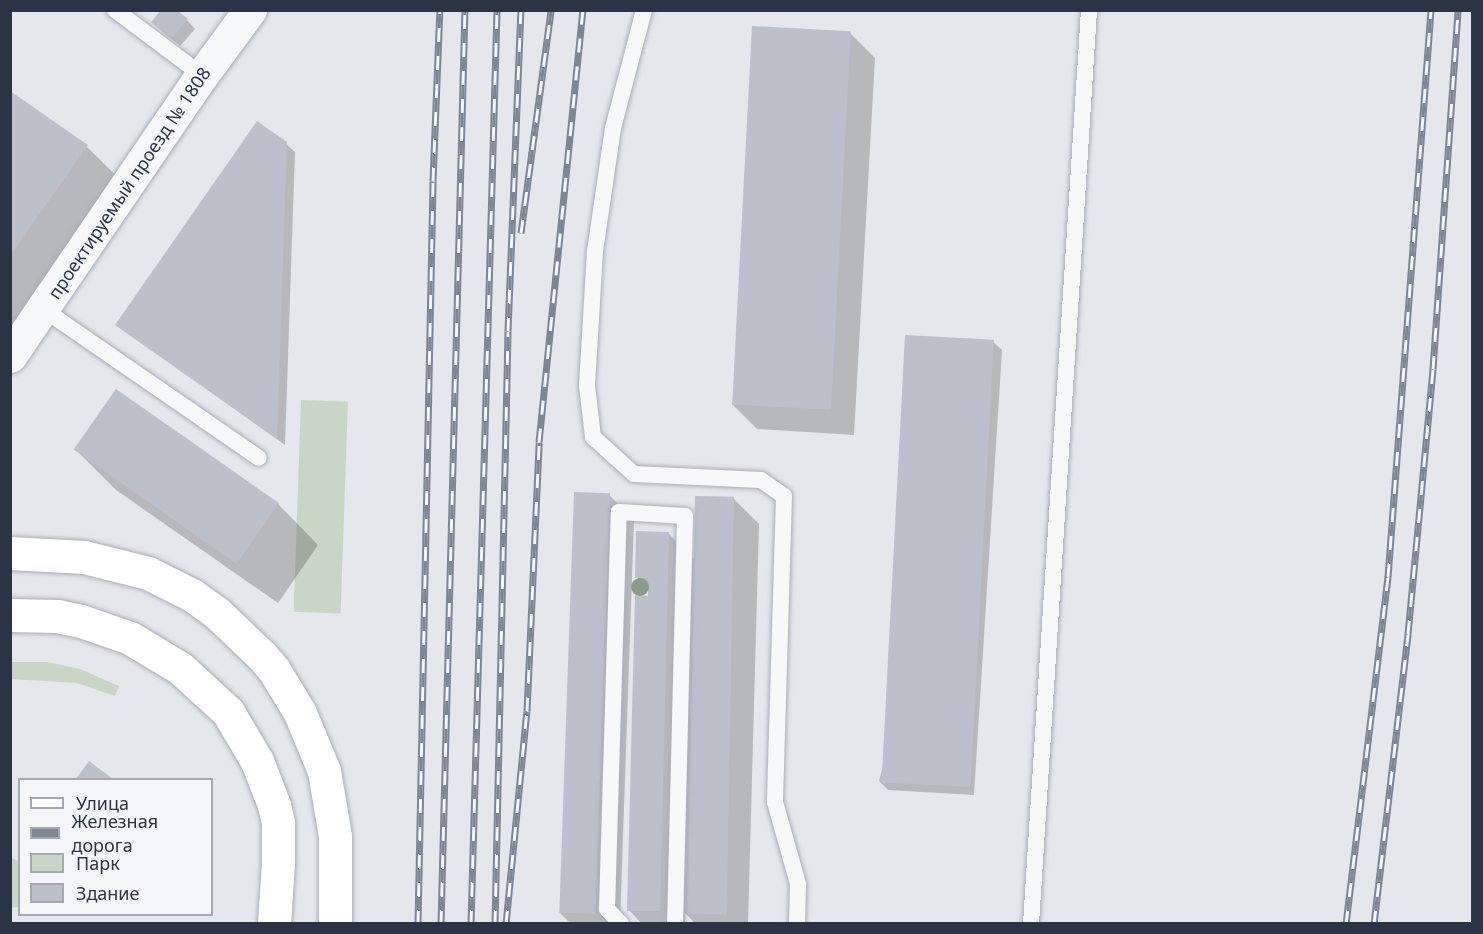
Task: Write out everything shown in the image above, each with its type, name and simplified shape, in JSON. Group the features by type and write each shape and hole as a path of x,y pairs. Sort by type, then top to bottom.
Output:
{"main road":[{"path":"10,553 84,557 148,573 192,595 217,613 262,656 274,670 300,713 324,771 335,836 335,924"},
{"path":"10,615 57,616 106,628 146,646 197,681 228,712 258,761 274,805 278,843 274,924"}],"street":[{"name":"проектируемый проезд № 1808","path":"10,356 202,75 239,15"},
{"path":"10,603 57,616"}],"lane":[{"path":"114,10 202,75"},
{"path":"644,10 613,128 595,251 587,386 593,437 634,474 761,480 784,496 775,802 798,884 797,924"},
{"path":"1032,924 1089,10"},
{"path":"43,309 259,458"},
{"path":"621,924 607,909 619,512 685,516 675,924"}],"green space":[{"path":"301,400 348,402 341,614 294,612"},
{"path":"11,662 47,662 80,669 119,686 115,696 77,683 11,679"},
{"path":"10,857 18,861 18,907 11,908"}],"building":[{"path":"161,10 177,10 188,19 171,39 151,22"},
{"path":"752,26 851,31 831,410 732,404"},
{"path":"10,91 88,145 10,256"},
{"path":"257,121 287,142 277,439 115,325"},
{"path":"905,335 994,340 970,787 882,782"},
{"path":"116,389 279,503 237,564 74,450"},
{"path":"574,492 610,493 595,914 559,913"},
{"path":"695,496 734,497 727,915 688,914"},
{"path":"636,531 669,532 660,911 627,911 635,595 648,596 648,578 635,578"},
{"path":"89,761 111,778 76,778"}],"railway":[{"path":"418,924 433,181 440,10"},
{"path":"441,924 465,10"},
{"path":"471,924 497,10"},
{"path":"495,924 508,331 521,10"},
{"path":"521,233 551,10"},
{"path":"506,924 527,711 539,442 583,10"},
{"path":"1346,924 1388,577 1431,10"},
{"path":"1374,924 1408,634 1433,369 1458,10"}]}
